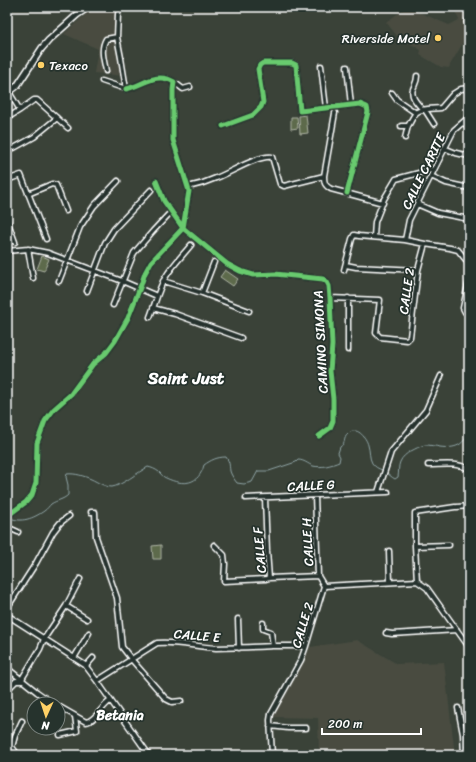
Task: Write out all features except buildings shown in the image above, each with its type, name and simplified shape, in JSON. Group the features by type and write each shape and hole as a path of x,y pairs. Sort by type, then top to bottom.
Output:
{"street":[{"path":"20,110 8,93 17,86 49,40 77,15 89,7"},
{"path":"120,7 118,14 117,37 126,89"},
{"path":"106,70 102,45 106,39 117,37"},
{"path":"223,126 253,115 261,107 263,102 258,69 260,64 295,64 300,111 360,104 367,107 368,112 347,193"},
{"path":"321,66 326,108"},
{"path":"347,67 351,105"},
{"path":"417,76 412,92 413,96 434,124"},
{"path":"102,81 126,89 134,87 147,80 162,78 170,79 183,89 190,87"},
{"path":"8,515 26,502 32,495 36,483 37,443 45,421 54,409 72,394 93,364 106,353 115,341 128,318 145,273 151,262 183,228 189,194 173,140 174,82"},
{"path":"405,138 408,126 416,113 424,110 441,108 453,94 461,88 469,88"},
{"path":"392,93 397,100 416,113"},
{"path":"7,118 34,100 37,100 68,128"},
{"path":"335,113 324,183 331,189 383,203"},
{"name":"CALLE CARITE","path":"405,240 409,220 444,148 454,130 469,117"},
{"path":"14,148 34,137 57,118"},
{"path":"463,123 469,126"},
{"path":"401,126 408,126"},
{"path":"444,148 469,156"},
{"path":"188,187 216,178 248,163 267,157 272,157 280,184 284,186 324,176"},
{"path":"374,237 375,222 396,179 434,169"},
{"path":"7,180 21,175 46,239"},
{"path":"430,176 446,183 469,188"},
{"path":"59,280 80,227 94,206 118,181"},
{"name":"CAMINO SIMONA","path":"156,181 164,201 183,228 227,264 240,271 253,275 276,274 322,279 327,282 329,286 330,298 332,345 330,371 333,399 333,421 330,428 319,436"},
{"path":"28,194 52,184 56,185 66,211"},
{"path":"86,291 105,243 114,229 151,190"},
{"path":"417,204 438,213 469,219"},
{"path":"114,305 134,253 168,215"},
{"path":"7,220 15,242"},
{"path":"344,270 354,235 405,240 458,250 469,266"},
{"name":"CALLE 2","path":"348,298 380,300 376,333 380,337 407,340 410,337 418,270 425,244"},
{"path":"150,317 163,281 172,267 191,246"},
{"path":"28,249 33,278"},
{"path":"7,252 28,249 48,253 95,270 157,296"},
{"path":"202,293 214,262"},
{"path":"346,264 356,267 418,270"},
{"path":"469,280 463,308 465,312 469,313"},
{"path":"163,281 202,293 249,311"},
{"path":"330,298 348,298 348,350"},
{"path":"153,308 175,314 241,338"},
{"path":"378,492 391,452 426,410 441,376"},
{"path":"428,465 454,464 469,469"},
{"name":"CALLE G","path":"246,498 388,492"},
{"name":"CALLE H","path":"315,496 318,576 324,586"},
{"name":"CALLE F","path":"265,498 269,578 318,576"},
{"path":"417,581 415,513 469,506"},
{"path":"91,512 96,512 96,537 117,598 122,647 166,699 172,702 181,701"},
{"path":"7,608 36,563 53,532 69,516"},
{"path":"7,527 18,532"},
{"path":"214,545 224,555 226,564 224,581 269,578"},
{"path":"415,546 449,545"},
{"path":"389,551 390,582"},
{"path":"22,681 44,639 66,606 80,579"},
{"path":"324,586 417,581 428,588 469,647"},
{"name":"CALLE 2","path":"272,755 270,726 271,714 301,660 324,586"},
{"path":"66,606 87,619"},
{"path":"7,615 86,666 149,755"},
{"path":"238,619 240,648"},
{"path":"263,623 264,629 272,632 273,646"},
{"path":"386,633 392,634 457,630"},
{"path":"74,658 89,633"},
{"name":"CALLE E","path":"98,681 157,643 181,643 214,648 306,646"},
{"path":"86,666 93,658"},
{"path":"7,668 43,696"},
{"path":"7,690 16,681 22,681"},
{"path":"66,711 86,722 90,722 110,701"},
{"path":"458,708 463,734 464,755"},
{"path":"66,733 77,731 74,716"},
{"path":"12,747 22,720"},
{"path":"270,726 306,728"},
{"path":"7,746 12,747 18,755"}],"shaded area":[{"path":"100,7 118,7 115,35 124,76 94,73 98,49 64,34 88,12"},
{"path":"407,7 449,25 459,20 453,7 469,7 469,33 449,68 441,67 420,55 421,50 397,36 386,22"},
{"path":"357,640 397,664 444,662 455,755 319,755 318,718 272,717 304,661 310,647"}],"green space":[{"path":"306,115 308,133 300,134 299,116"},
{"path":"291,117 297,117 298,128 291,129"},
{"path":"42,256 49,259 44,271 37,269"},
{"path":"225,270 238,279 233,286 220,277"},
{"path":"161,545 161,559 153,559 152,546"}],"waterway":[{"path":"8,517 18,520 32,518 44,511 51,504 66,497 68,495 67,474 82,476 112,487 125,482 148,467 156,470 165,478 184,483 190,482 198,477 202,472 204,465 217,458 226,457 229,462 230,472 237,483 244,484 252,482 258,471 269,471 298,460 316,467 339,462 340,457 338,453 340,447 347,435 354,431 360,433 365,439 368,445 370,459 374,466 383,470"},
{"path":"385,472 395,479 398,477 401,460 409,452 425,445 455,447 465,440 469,431"}],"cycle path":[{"path":"223,126 253,115 261,107 263,102 258,69 260,65 263,63 292,63 296,65 300,111 360,104 367,107 368,112 347,193"},
{"path":"7,516 26,502 32,495 36,483 37,443 45,421 54,409 71,394 93,364 106,353 115,341 128,318 145,273 151,262 183,228 189,191 173,140 174,82 161,78 149,80 126,89"},
{"path":"156,181 164,201 183,228 227,264 240,271 253,275 275,274 323,279 327,282 329,286 330,298 332,345 330,371 333,399 333,421 330,428 319,436"}],"place":[{"name":"Riverside Motel","path":"438,38"},
{"name":"Texaco","path":"41,65"}],"district":[{"name":"Saint Just","path":"186,378"},
{"name":"Betania","path":"120,715"}]}
